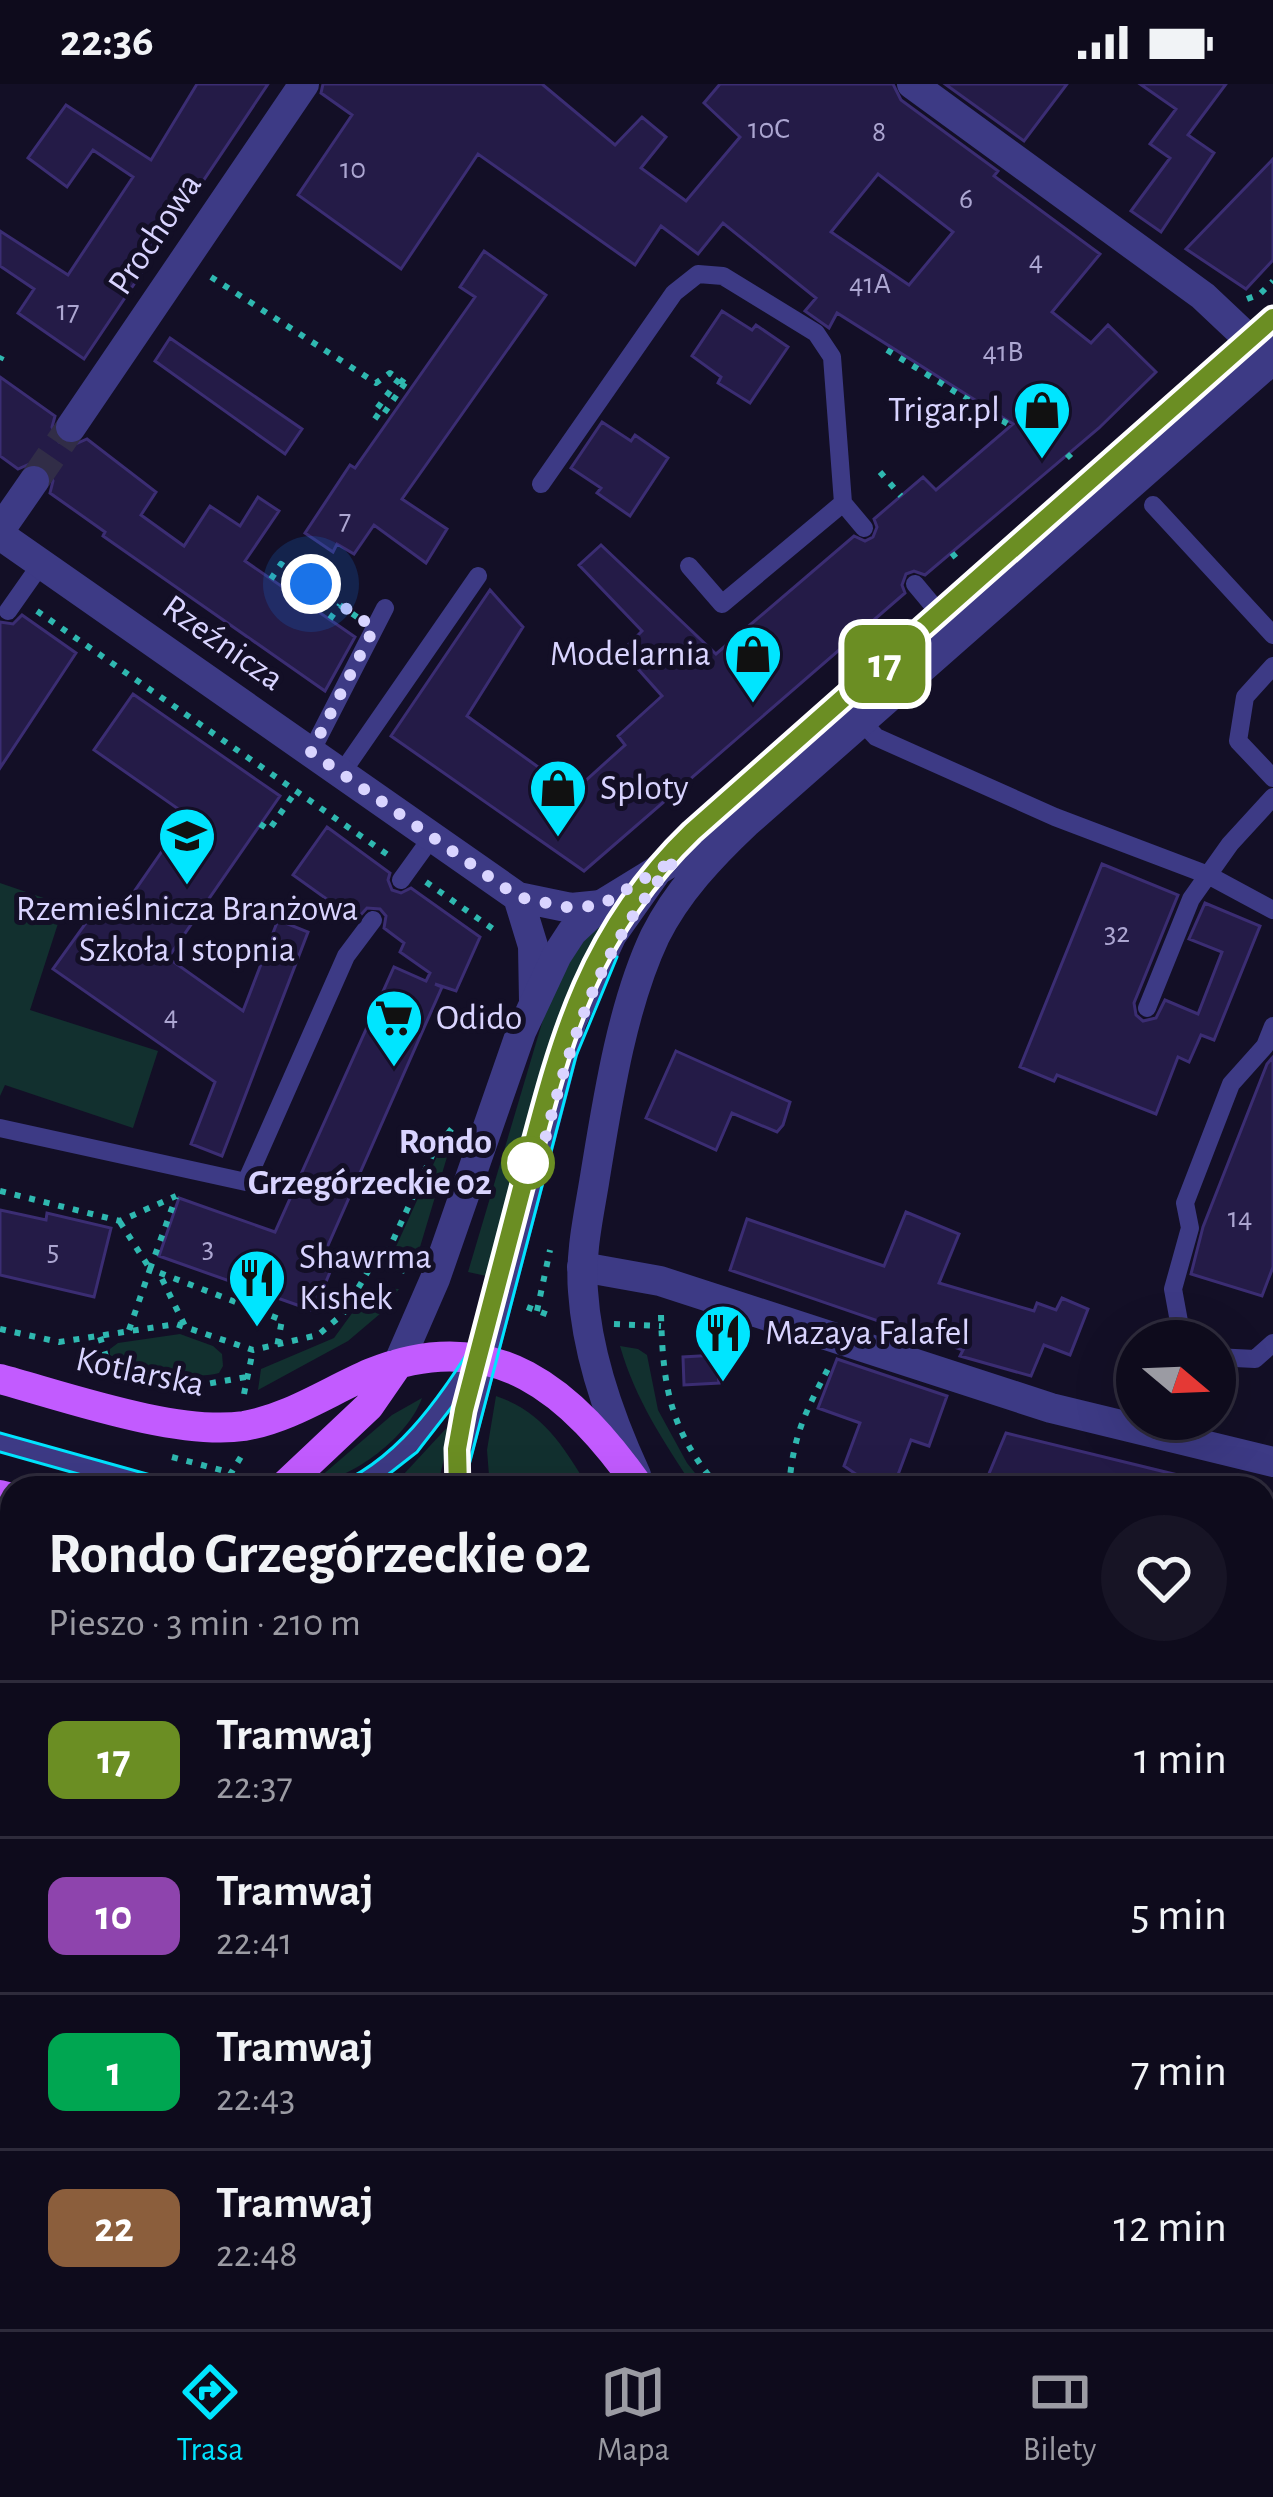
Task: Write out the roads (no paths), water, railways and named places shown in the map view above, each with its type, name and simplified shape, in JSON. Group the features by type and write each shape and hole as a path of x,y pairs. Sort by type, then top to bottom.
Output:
{"main road":[{"name":"Kotlarska","path":"0,1379 170,1422 225,1427 272,1419 398,1364 486,1351"},
{"path":"486,1351 561,1397 631,1476"},
{"path":"295,1476 369,1406 398,1364"}],"street":[{"name":"Prochowa","path":"71,428 304,84"},
{"path":"912,84 1267,344"},
{"path":"398,1364 436,1280 476,1152 495,1116 534,1001 565,943 601,905 676,859 1267,344"},
{"path":"637,1476 597,1370 584,1307 582,1268 610,1096 637,986 654,939 691,880 717,850 862,722 1267,344"},
{"path":"0,532 34,481"},
{"name":"Rzeźnicza","path":"0,532 518,897 571,908 601,905"},
{"path":"518,897 532,946 534,1001"},
{"path":"582,1268 660,1281 1051,1408 1273,1462"}],"lane":[{"path":"542,484 665,304 698,274 709,273 723,276 816,333 832,357 843,503 864,527"},
{"path":"689,566 722,604 843,503"},
{"path":"1153,505 1273,635"},
{"path":"13,604 41,564"},
{"path":"341,774 478,576"},
{"path":"915,584 945,620"},
{"path":"311,752 385,608"},
{"path":"1273,666 1245,697 1238,741 1273,778"},
{"path":"862,722 876,737 1055,818 1208,875 1273,910"},
{"path":"1147,1008 1191,899 1273,797"},
{"path":"405,875 432,837"},
{"path":"458,1476 486,1351 577,1024 617,938 676,859"},
{"path":"0,1128 246,1182 346,956 373,920"},
{"path":"1179,1320 1173,1288 1190,1228 1185,1203 1231,1084 1265,1046 1273,1027"},
{"path":"1236,1358 1255,1359 1273,1343"},
{"path":"372,1476 409,1447 486,1351"},
{"path":"0,1442 121,1476"},
{"path":"465,1442 469,1476"}],"tunnel":[{"path":"34,481 71,427"}],"tram line":[{"path":"447,1476 564,1032 601,950 633,900 692,832 1273,318"},
{"name":"17","path":"458,1476 464,1410 560,1046 588,972 625,911 692,832 1273,318"},
{"path":"466,1476 576,1056 617,957"},
{"path":"355,1476 412,1428 474,1343"},
{"path":"386,1476 417,1452 462,1394"},
{"path":"0,1433 154,1476"},
{"path":"0,1452 85,1476"}],"place":[{"name":"Trigar.pl","path":"1042,461"},
{"name":"Modelarnia","path":"753,705"},
{"name":"Sploty","path":"558,839"},
{"name":"Rzemieślnicza Branżowa Szkoła I stopnia","path":"187,887"},
{"name":"Odido","path":"394,1069"},
{"name":"Rondo Grzegórzeckie 02","path":"528,1163"},
{"name":"Shawrma Kishek","path":"257,1329"},
{"name":"Mazaya Falafel","path":"723,1384"}]}
